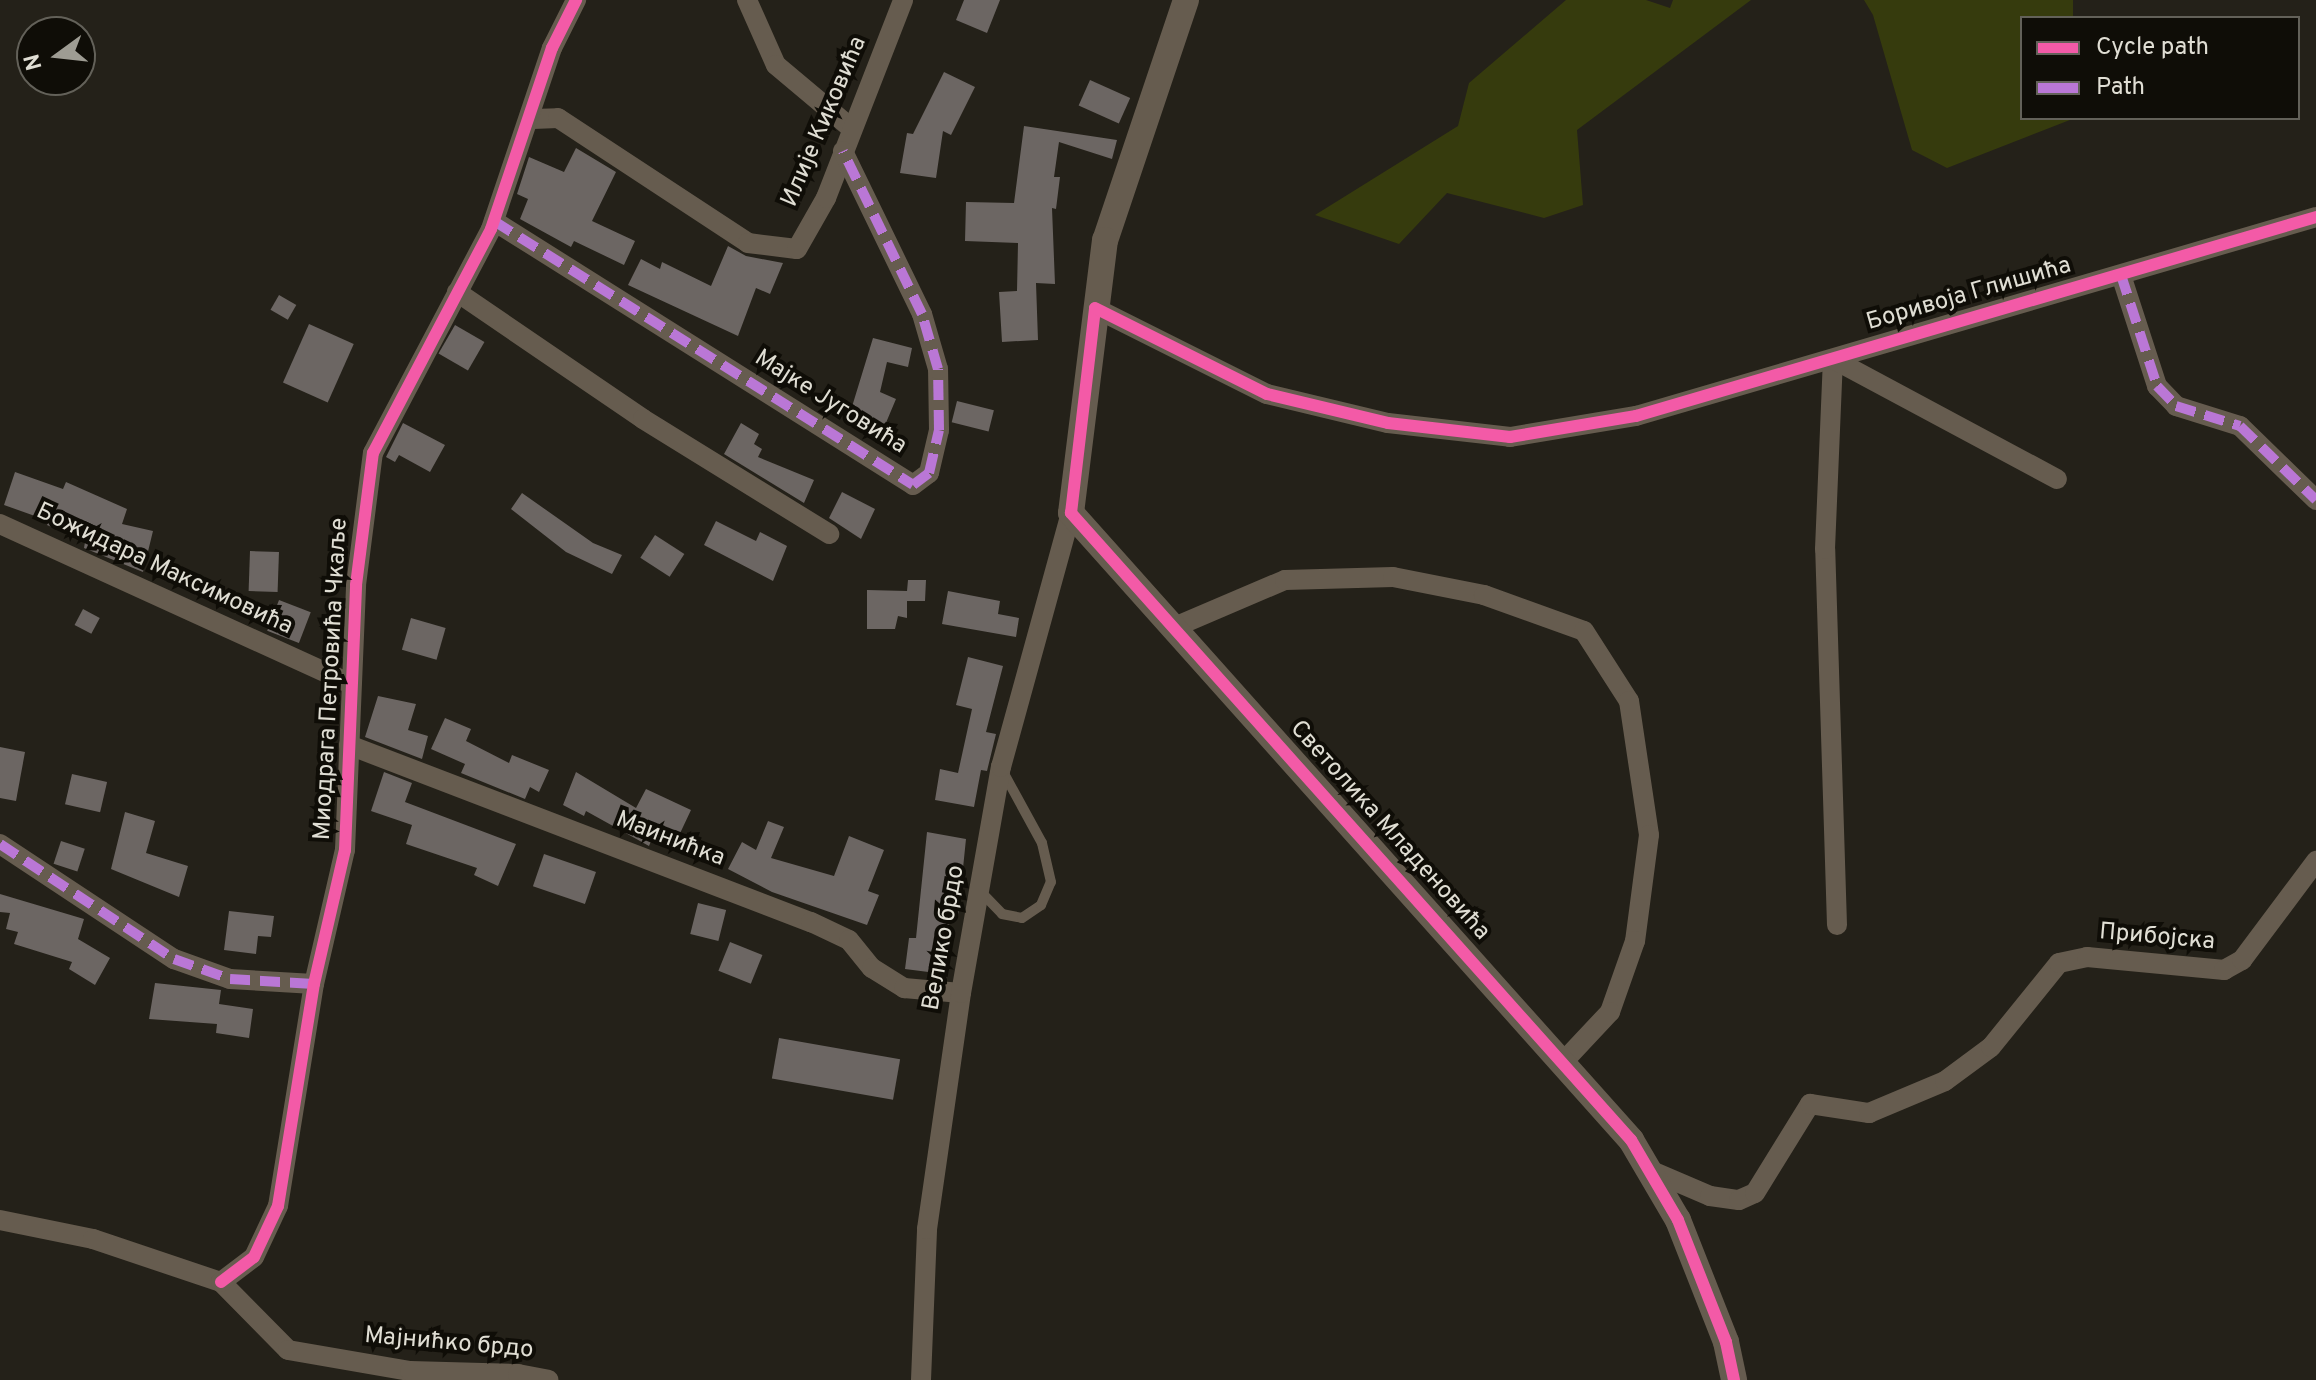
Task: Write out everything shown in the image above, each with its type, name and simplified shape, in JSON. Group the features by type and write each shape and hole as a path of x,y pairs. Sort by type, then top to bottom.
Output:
{"street":[{"name":"Миодрага Петровића Чкаље","path":"221,1282 254,1257 278,1206 314,984 345,850 361,521 373,453 494,221 533,119 552,48 576,0"},
{"path":"747,0 776,65 851,128"},
{"name":"Илије Киковића","path":"533,119 558,118 748,243 797,249 826,198 903,0"},
{"path":"1071,513 1105,240 1186,0"},
{"name":"Мајке Југовића","path":"494,221 913,485 929,473 939,430 938,369 922,314 843,151"},
{"name":"Боривоја Глишића","path":"1095,308 1267,394 1388,423 1510,437 1636,416 1833,359 2025,298 2121,275 2316,217"},
{"path":"2121,275 2157,386 2176,406 2240,426 2316,500"},
{"path":"457,292 643,419 829,534"},
{"path":"1837,925 1825,549 1833,359 2057,479"},
{"name":"Светолика Младеновића","path":"1071,513 1177,626 1564,1061 1654,1172 1726,1342 1734,1380"},
{"name":"Велико брдо","path":"921,1380 927,1229 961,993 1001,767 1071,513"},
{"name":"Божидара Максимовића","path":"0,524 351,684"},
{"path":"1177,626 1285,580 1393,577 1484,595 1584,631 1629,701 1649,835 1635,941 1610,1012 1564,1061"},
{"name":"Маинићка","path":"349,745 811,922 849,940 872,968 904,988 961,993"},
{"path":"0,844 174,959 230,979 314,984"},
{"name":"Прибојска","path":"1654,1172 1725,1200 1755,1193 1810,1104 1869,1113 1945,1081 1991,1047 2059,963 2087,957 2203,972 2224,970 2242,960 2316,861"},
{"name":"Мајнићко брдо","path":"0,1220 93,1239 221,1282 288,1350 410,1371 518,1374 548,1380"}],"lane":[{"path":"980,890 1002,914 1022,918 1041,905 1051,882 1042,843 1001,767"}],"green space":[{"path":"1566,0 1646,0 1670,8 1673,0 1751,0 1577,130 1583,205 1544,218 1447,193 1399,244 1315,215 1458,126 1469,83"},
{"path":"1864,0 2073,0 2073,16 2020,16 2020,120 2070,120 1947,168 1912,150 1873,15"}],"building":[{"path":"964,0 1000,0 987,33 956,20"},
{"path":"944,72 975,87 951,135 943,131 936,178 900,173 907,133 913,134"},
{"path":"1090,80 1130,98 1119,123 1079,106"},
{"path":"1024,126 1117,140 1112,159 1059,142 1054,177 1060,177 1056,209 1052,208 1055,284 1036,283 1038,340 1002,342 999,292 1017,291 1018,243 965,241 966,202 1014,203"},
{"path":"576,148 616,172 592,221 635,241 624,265 574,241 571,247 520,219 528,199 517,194 529,157 564,172"},
{"path":"728,246 746,256 783,263 770,294 756,288 738,336 628,285 641,259 660,269 662,262 711,286"},
{"path":"279,295 296,305 288,320 270,310"},
{"path":"309,324 354,344 328,402 283,382"},
{"path":"455,325 484,342 468,371 438,354"},
{"path":"873,338 912,348 908,367 887,362 880,392 896,399 880,437 847,423"},
{"path":"957,401 994,410 989,432 952,422"},
{"path":"403,423 445,445 430,472 399,455 395,462 386,457"},
{"path":"741,423 759,434 754,444 762,449 758,457 814,480 804,503 724,454"},
{"path":"15,472 63,489 66,482 127,509 122,524 153,531 143,572 84,548 85,542 47,525 49,521 4,505"},
{"path":"842,492 875,509 861,539 829,518"},
{"path":"522,493 593,543 622,555 612,574 566,552 511,509"},
{"path":"716,521 756,541 760,532 787,546 773,581 704,545"},
{"path":"655,535 684,554 670,577 640,558"},
{"path":"250,551 279,552 278,592 249,591"},
{"path":"908,580 926,580 925,601 907,601 907,618 898,616 895,629 867,629 867,590 907,591"},
{"path":"948,591 1000,601 998,614 1019,618 1016,637 942,624"},
{"path":"279,600 311,612 299,643 267,631"},
{"path":"83,609 100,618 91,634 75,625"},
{"path":"411,618 446,628 437,660 402,650"},
{"path":"968,657 1003,666 986,732 996,734 987,771 981,770 974,807 935,800 940,769 958,773 972,709 956,705"},
{"path":"378,696 416,704 408,730 428,736 422,759 365,737"},
{"path":"445,718 471,729 466,741 509,763 512,755 549,770 539,792 530,787 525,799 461,773 465,764 431,749"},
{"path":"0,747 25,752 16,801 0,798"},
{"path":"384,772 412,783 405,802 516,844 498,886 474,875 477,868 406,844 412,825 371,811"},
{"path":"576,772 636,808 646,789 691,810 675,844 654,834 649,846 586,811 584,816 563,805"},
{"path":"72,774 107,782 100,812 65,804"},
{"path":"125,812 155,821 146,853 188,866 179,897 111,869"},
{"path":"768,821 784,827 771,858 834,876 849,836 884,850 868,891 879,895 867,925 772,892 728,869 742,842 756,850"},
{"path":"927,832 966,839 958,917 950,916 944,974 905,969 909,938 916,938"},
{"path":"61,841 85,849 77,872 54,864"},
{"path":"544,854 596,872 585,904 533,886"},
{"path":"0,894 84,919 78,939 110,958 95,985 69,969 72,962 14,944 18,932 6,929 10,913 0,912"},
{"path":"698,903 726,910 718,941 690,934"},
{"path":"229,911 274,916 271,937 258,936 256,954 224,950"},
{"path":"730,942 762,955 751,984 718,971"},
{"path":"155,983 221,990 219,1004 253,1009 249,1038 216,1033 217,1024 149,1019"},
{"path":"779,1038 900,1059 893,1100 772,1078"}],"marked path":[{"path":"494,221 913,485 929,473 939,430 938,369 922,314 843,151"},
{"path":"2121,275 2157,386 2176,406 2240,426 2316,500"},
{"path":"0,844 174,959 230,979 314,984"}],"cycle path":[{"path":"221,1282 254,1257 278,1206 314,984 345,850 356,585 373,453 491,229 552,48 576,0"},
{"path":"1734,1380 1726,1342 1678,1220 1631,1140 1071,513 1095,308 1267,394 1388,423 1510,437 1636,416 2316,217"}]}
